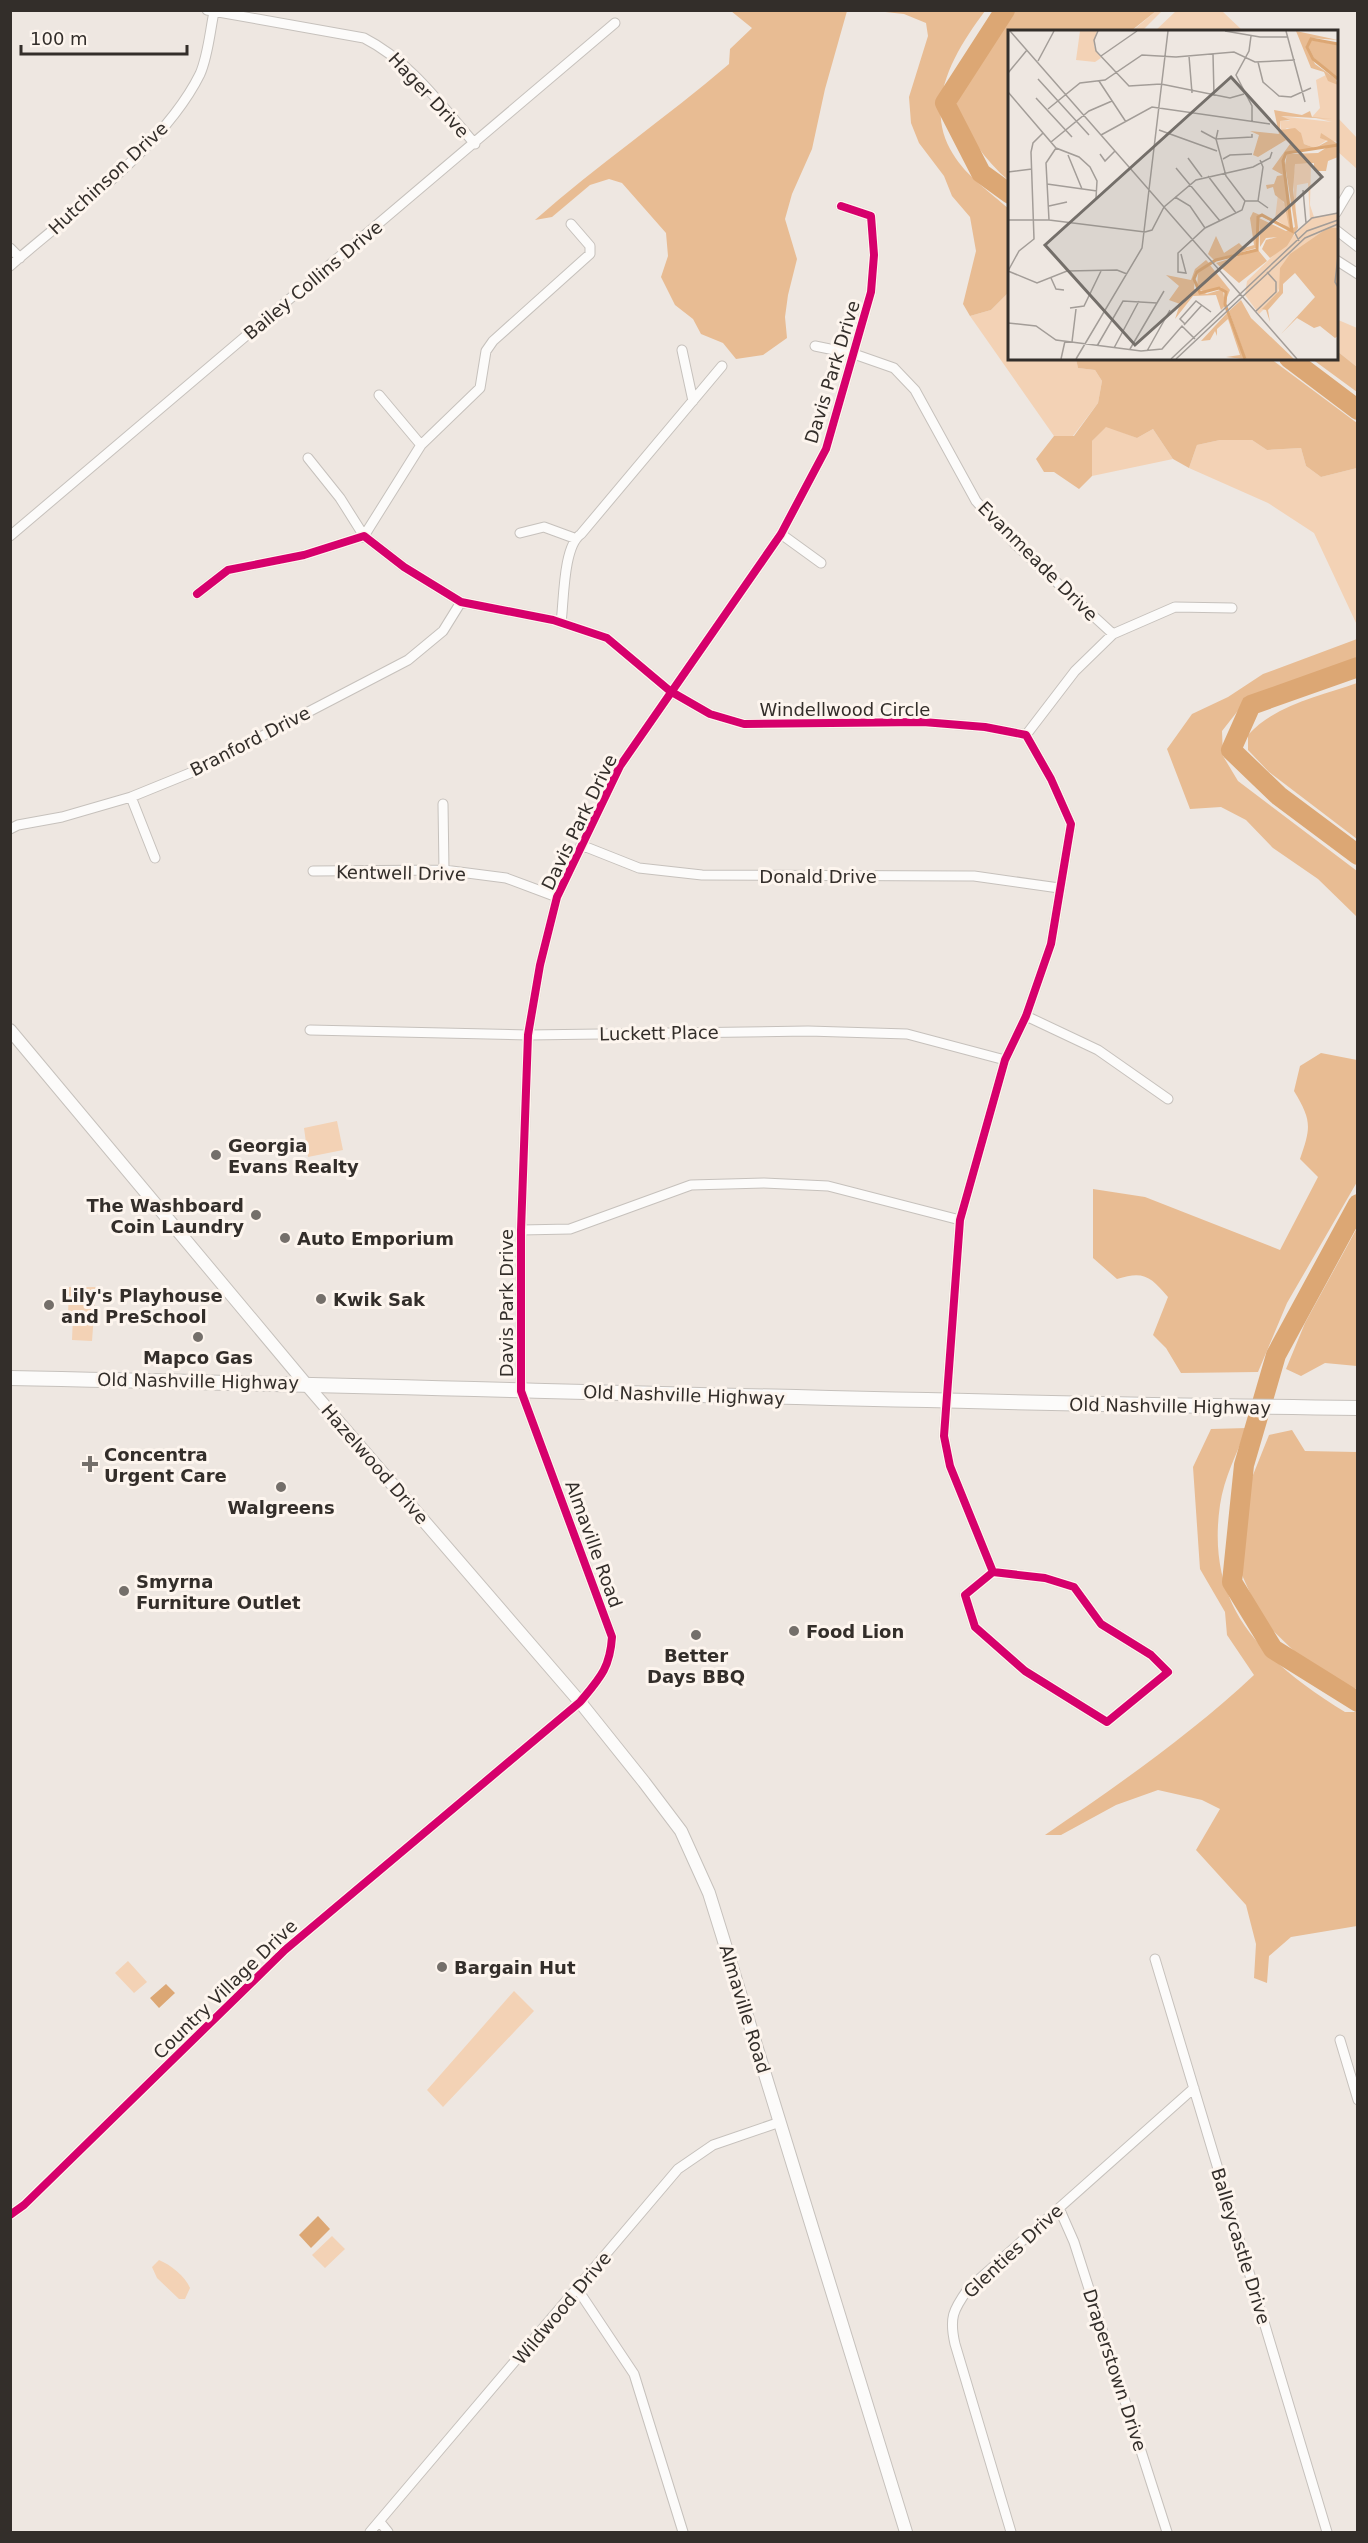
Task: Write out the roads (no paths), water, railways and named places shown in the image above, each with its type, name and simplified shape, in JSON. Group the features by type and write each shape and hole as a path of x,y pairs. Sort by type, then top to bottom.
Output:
{"main road":[{"name":"Old Nashville Highway","path":"10,1378 305,1383 948,1402 1358,1408"}],"street":[{"name":"Hager Drive","path":"210,11 364,38 388,50 409,69 475,144"},
{"name":"Hutchinson Drive","path":"10,266 148,146 170,121 200,73 210,11"},
{"name":"Bailey Collins Drive","path":"10,536 615,23"},
{"path":"1338,209 1348,191"},
{"name":"Davis Park Drive","path":"521,1390 521,1230 528,1035 540,965 557,897 620,766 781,534 826,449 871,292 874,255 872,216 841,206"},
{"path":"197,594 228,570 304,555 364,536 421,445 480,388 486,351 494,341 590,254 590,246 572,224"},
{"path":"1338,232 1358,247"},
{"path":"10,248 20,258"},
{"path":"1338,261 1358,274"},
{"name":"Evanmeade Drive","path":"815,345 854,354 894,369 915,390 976,501 1016,544 1113,634"},
{"path":"682,350 693,401"},
{"path":"561,623 568,558 574,538 588,526 722,366"},
{"path":"379,395 421,445"},
{"name":"Windellwood Circle","path":"308,458 340,498 364,536 404,567 461,602 561,623 607,638 670,691 710,714 744,724 923,722 985,727 1026,735"},
{"path":"520,533 544,527 574,538"},
{"path":"781,534 821,563"},
{"name":"Branford Drive","path":"10,829 18,825 62,817 131,797 195,771 408,660 443,631 461,602"},
{"path":"993,1572 950,1466 944,1436 960,1220 1005,1060 1026,1016 1051,944 1071,824 1051,779 1026,735 1075,671 1113,634 1175,607 1232,608"},
{"path":"131,797 155,858"},
{"path":"443,804 444,870"},
{"name":"Donald Drive","path":"581,845 639,868 702,875 974,876 1059,888"},
{"name":"Kentwell Drive","path":"313,871 444,870 506,878 557,897"},
{"path":"1026,1016 1098,1050 1168,1099"},
{"name":"Hazelwood Drive","path":"10,1030 305,1383 580,1702"},
{"name":"Luckett Place","path":"310,1030 528,1035 808,1030 907,1034 1005,1060"},
{"path":"521,1230 570,1229 690,1185 828,1186 960,1220"},
{"name":"Almaville Road","path":"521,1390 612,1636 611,1659 602,1676 580,1702 681,1831 709,1893 906,2532"},
{"path":"993,1572 1045,1578 1074,1587 1101,1624 1151,1655 1168,1672 1107,1722 1025,1671 975,1627 965,1594 993,1572"},
{"name":"Country Village Drive","path":"10,2215 32,2197 285,1950 580,1702"},
{"name":"Balleycastle Drive","path":"1155,1959 1327,2532"},
{"path":"1340,2040 1358,2100"},
{"name":"Glenties Drive","path":"1011,2532 951,2327 954,2310 968,2289 1194,2088"},
{"name":"Wildwood Drive","path":"370,2532 578,2290 678,2169 713,2145 780,2122"},
{"name":"Draperstown Drive","path":"1059,2208 1074,2242 1167,2532"},
{"path":"578,2290 634,2374 682,2532"},
{"path":"380,2522 388,2532"}],"waterway":[{"path":"1005,10 945,103 981,173 1008,193"},
{"path":"1292,360 1358,410"},
{"path":"1358,667 1251,705 1231,750 1279,796 1358,855"},
{"path":"1358,1204 1276,1355 1244,1465 1232,1582 1273,1649 1358,1702"}],"place":[{"name":"Georgia Evans Realty","path":"216,1155"},
{"name":"The Washboard Coin Laundry","path":"256,1215"},
{"name":"Auto Emporium","path":"285,1238"},
{"name":"Kwik Sak","path":"321,1299"},
{"name":"Lily's Playhouse and PreSchool","path":"49,1305"},
{"name":"Mapco Gas","path":"198,1337"},
{"name":"Concentra Urgent Care","path":"90,1464"},
{"name":"Walgreens","path":"281,1487"},
{"name":"Smyrna Furniture Outlet","path":"124,1591"},
{"name":"Food Lion","path":"794,1631"},
{"name":"Better Days BBQ","path":"696,1635"},
{"name":"Bargain Hut","path":"442,1967"}]}
